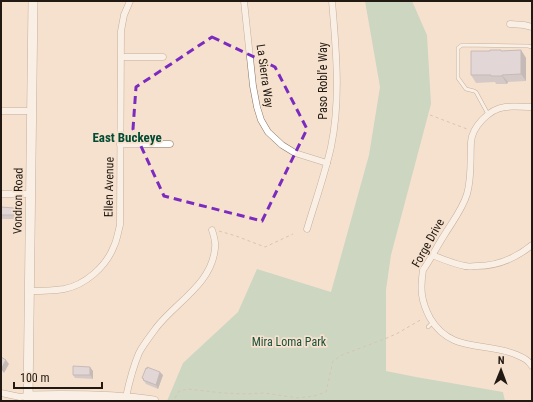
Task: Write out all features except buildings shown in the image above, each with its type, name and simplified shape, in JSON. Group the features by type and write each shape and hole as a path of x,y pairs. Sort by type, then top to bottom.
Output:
{"street":[{"name":"Vondron Road","path":"28,399 33,1"},
{"name":"Ellen Avenue","path":"30,291 54,290 71,287 87,279 95,273 110,255 114,246 120,226 121,31 124,15 130,1"},
{"name":"La Sierra Way","path":"244,1 253,86 256,107 261,120 268,132 282,145 295,153 326,163"},
{"name":"Paso Robl'e Way","path":"307,229 331,146 335,120 337,93 332,1"},
{"path":"510,24 532,27"},
{"path":"122,57 163,57"},
{"name":"Forge Drive","path":"531,363 512,352 463,344 444,334 433,322 423,304 421,281 423,270 461,208 467,194 470,176 471,140 479,123 495,110 505,107 532,107"},
{"path":"1,111 32,111"},
{"path":"120,144 170,144"},
{"path":"1,194 31,194"},
{"path":"126,397 140,353 156,328 175,307 193,291 205,277 210,268 215,248 212,230"},
{"path":"432,255 466,266 487,266 498,264 510,259 524,252 532,245"},
{"path":"1,392 28,399 97,396 126,397 154,401"}],"lane":[{"path":"488,115 476,92 466,89 458,78 458,48 462,45 532,47"},
{"path":"428,327 433,322"}],"path":[{"path":"430,115 467,129"},
{"path":"212,230 236,236 265,247 293,234"},
{"path":"175,398 180,391 188,389 223,394 264,393 298,398 314,396 326,392 333,361 342,355 398,333 422,319"}],"highlighted area":[{"path":"212,37 275,67 307,129 262,221 164,196 133,129 136,87"}],"green space":[{"name":"Mira Loma Park","path":"365,1 412,1 427,35 431,104 391,255 386,290 386,371 503,392 505,401 167,401 183,363 238,312 257,269 331,292 369,155 380,87"}],"district":[{"name":"East Buckeye","path":"127,137"}]}
